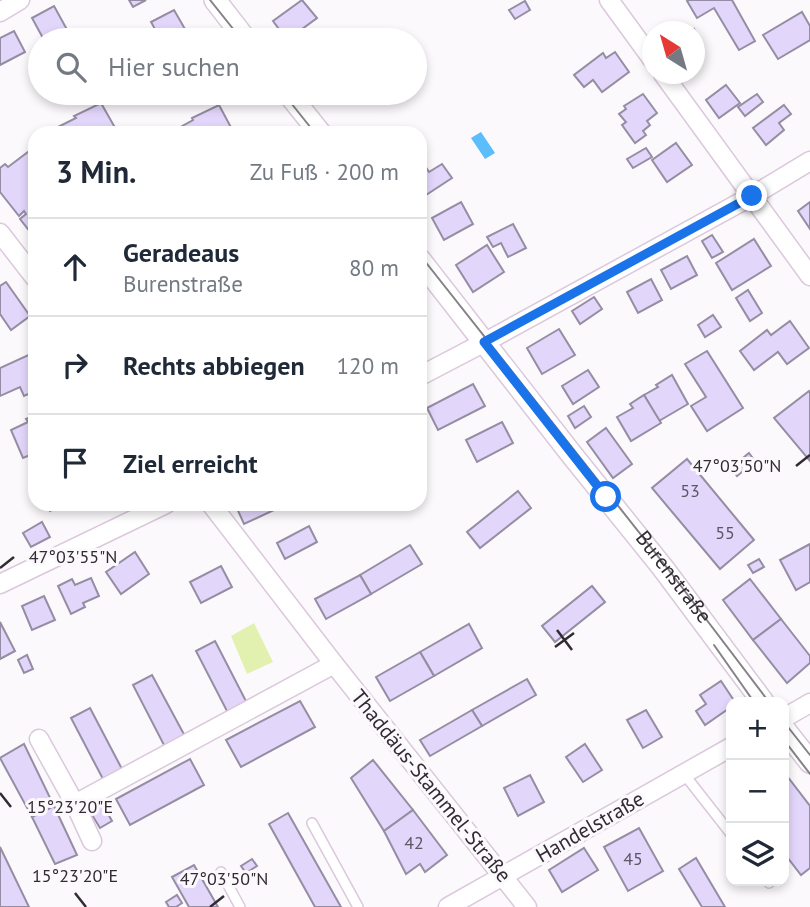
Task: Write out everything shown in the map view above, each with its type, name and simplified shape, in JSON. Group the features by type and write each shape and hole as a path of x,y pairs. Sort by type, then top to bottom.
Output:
{"street":[{"path":"0,12 20,0"},
{"path":"215,0 237,28"},
{"path":"609,0 642,44"},
{"path":"670,84 810,276"},
{"path":"298,105 314,126"},
{"path":"427,372 752,196 810,161"},
{"path":"0,233 28,269"},
{"name":"Burenstraße","path":"427,269 663,568 759,697"},
{"path":"0,584 151,511"},
{"name":"Thaddäus-Stammel-Straße","path":"216,511 527,907"},
{"path":"75,804 334,664"},
{"path":"789,715 810,703"},
{"path":"789,735 810,762"},
{"path":"39,739 92,841"},
{"name":"Handelstraße","path":"448,907 726,750"}],"lane":[{"path":"684,774 726,828"},
{"path":"312,823 358,907"},
{"path":"221,872 240,907"}],"green space":[{"path":"254,623 273,662 247,674 231,636"}],"water":[{"path":"481,132 495,153 485,159 471,138"}],"building":[{"path":"129,0 146,0 133,7"},
{"path":"302,0 317,18 303,28 278,28 273,21"},
{"path":"732,0 755,41 739,50 714,8 697,18 687,1"},
{"path":"525,1 530,10 515,19 509,10"},
{"path":"54,6 66,28 37,28 32,18"},
{"path":"174,10 184,28 154,28 151,22"},
{"path":"802,12 810,26 810,40 778,59 763,35"},
{"path":"14,31 25,52 0,65 0,38"},
{"path":"615,52 629,72 602,92 593,80 584,87 574,75 603,53 606,58"},
{"path":"726,85 740,103 719,118 706,100"},
{"path":"643,94 657,113 647,121 650,125 643,131 646,135 635,143 622,125 626,122 619,114 626,109 624,106"},
{"path":"757,94 763,102 745,116 738,107"},
{"path":"102,105 114,126 60,126 76,118 74,116"},
{"path":"219,105 230,126 182,126 193,120 192,118"},
{"path":"784,105 791,114 779,123 784,130 766,145 753,128"},
{"path":"676,143 692,165 667,182 652,160"},
{"path":"646,148 652,157 633,168 627,159"},
{"path":"28,152 28,229 20,219 26,214 24,211 19,216 0,192 0,168 5,164 8,167"},
{"path":"442,164 452,178 427,194 427,169 429,172"},
{"path":"461,202 473,224 444,240 432,218"},
{"path":"810,202 810,229 798,211"},
{"path":"513,224 526,248 508,257 501,243 493,247 487,237"},
{"path":"712,235 723,252 712,258 702,241"},
{"path":"754,239 771,266 732,290 716,263"},
{"path":"487,245 504,272 473,292 456,265"},
{"path":"687,256 697,275 671,289 661,270"},
{"path":"651,279 662,300 638,313 627,292"},
{"path":"6,282 28,313 28,317 11,330 0,314 0,286"},
{"path":"748,290 762,313 750,321 736,298"},
{"path":"594,297 602,309 580,324 572,311"},
{"path":"713,315 721,327 705,337 698,325"},
{"path":"790,321 809,348 787,364 778,352 754,370 740,351 767,330 771,335"},
{"path":"559,329 575,355 542,374 527,348"},
{"path":"707,351 743,408 707,431 691,406 706,397 685,364"},
{"path":"28,355 28,394 24,396 20,387 0,396 0,368"},
{"path":"588,370 599,387 573,404 562,386"},
{"path":"672,375 688,404 659,421 644,395"},
{"path":"473,384 485,406 438,430 427,408"},
{"path":"809,391 810,393 810,461 774,418"},
{"path":"644,395 661,423 631,441 617,417 633,408 630,404"},
{"path":"584,406 591,417 575,428 568,416"},
{"path":"28,422 28,456 23,458 11,430"},
{"path":"502,422 513,443 477,462 466,440"},
{"path":"606,428 632,464 613,478 587,442"},
{"path":"749,453 755,461 737,476 731,468"},
{"path":"687,459 754,540 720,569 652,488"},
{"path":"518,491 531,508 480,548 467,532"},
{"path":"238,511 272,511 244,524"},
{"path":"42,522 50,537 31,547 23,533"},
{"path":"309,526 317,542 285,559 277,543"},
{"path":"810,544 810,582 796,590 780,560"},
{"path":"410,545 422,564 371,594 360,575"},
{"path":"135,552 149,574 121,594 106,572"},
{"path":"759,559 764,567 753,573 748,565"},
{"path":"221,566 232,587 201,603 190,582"},
{"path":"360,575 371,594 326,619 315,599"},
{"path":"91,578 99,596 83,603 85,607 71,614 58,586 72,579 75,585"},
{"path":"750,579 781,619 753,640 723,600"},
{"path":"592,586 605,602 555,642 542,626"},
{"path":"44,596 55,620 32,630 22,606"},
{"path":"781,619 810,656 810,663 787,683 753,640"},
{"path":"0,622 15,651 0,659"},
{"path":"469,624 482,648 434,676 420,652"},
{"path":"215,641 248,705 229,715 196,651"},
{"path":"420,652 434,676 390,701 376,677"},
{"path":"27,655 33,669 24,673 18,660"},
{"path":"152,675 186,738 166,749 133,685"},
{"path":"527,679 536,695 482,726 472,710"},
{"path":"721,681 732,697 726,697 726,710 705,725 696,711 706,704 700,695"},
{"path":"300,701 315,727 241,767 226,740"},
{"path":"90,708 123,771 104,781 71,718"},
{"path":"472,710 482,726 430,756 420,740"},
{"path":"646,710 662,737 643,748 627,720"},
{"path":"24,744 54,806 32,817 0,758"},
{"path":"585,744 602,770 583,782 566,757"},
{"path":"190,759 204,785 130,825 116,799"},
{"path":"373,760 413,810 384,831 351,778"},
{"path":"530,775 544,802 518,816 504,788"},
{"path":"789,779 810,806 810,868 801,875 789,859"},
{"path":"99,798 112,821 100,828 86,805"},
{"path":"54,806 77,855 55,864 32,817"},
{"path":"413,810 447,855 425,872 420,864 406,874 384,831"},
{"path":"288,813 341,907 315,907 269,824"},
{"path":"639,828 663,871 628,891 604,847"},
{"path":"0,847 29,907 0,907"},
{"path":"584,848 598,870 562,892 549,870"},
{"path":"696,858 725,907 702,907 679,869"},
{"path":"252,859 257,866 246,873 241,866"},
{"path":"194,865 218,907 189,907 172,877"},
{"path":"177,895 182,903 169,907 166,902"}],"tram line":[{"path":"210,0 232,28"},
{"path":"293,105 309,126"},
{"path":"427,264 668,569 765,697"},
{"path":"714,645 750,697"},
{"path":"789,728 810,755"},
{"path":"789,747 810,774"}],"route":[{"path":"606,497 484,342 752,196"}]}
